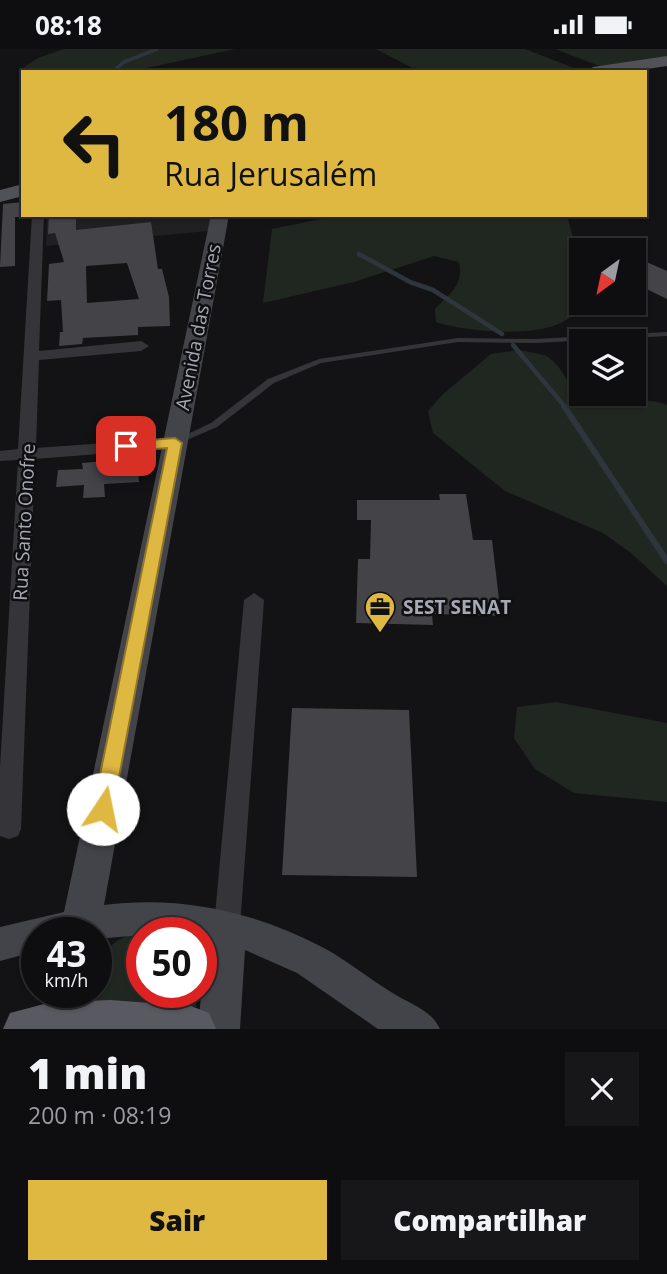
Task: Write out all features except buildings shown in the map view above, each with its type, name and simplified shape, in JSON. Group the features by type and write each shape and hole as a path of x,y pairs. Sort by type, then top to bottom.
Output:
{"highway":[{"path":"52,1018 191,1029"}],"main road":[{"path":"606,70 667,61"},
{"path":"0,196 21,191"},
{"name":"Avenida das Torres","path":"82,917 220,217"},
{"path":"112,922 130,918 177,919 227,926 271,940 314,963 388,1016 419,1029"},
{"path":"219,1029 227,926"},
{"path":"0,944 21,939"}],"street":[{"name":"Rua Santo Onofre","path":"9,829 38,217"},
{"path":"31,356 141,346"},
{"path":"0,456 175,443"},
{"path":"227,926 254,600"}],"lane":[{"path":"175,443 214,425 271,381 319,361 458,340 536,341 667,334"}],"shaded area":[{"path":"64,49 235,49 137,70 23,68 38,58"},
{"path":"376,49 525,49 579,70 416,70"},
{"path":"555,49 667,49 667,57 602,67"},
{"path":"47,217 212,217 209,231 46,246"},
{"path":"330,217 567,217 572,238 569,238 569,315 571,315 554,326 513,332 469,329 436,322 435,309 458,283 460,270 459,262 434,256 354,282 263,303 272,229"},
{"path":"519,350 552,360 569,383 569,406 646,406 646,401 649,401 667,405 667,586 631,553 603,533 505,491 433,433 428,411 442,395 491,354"},
{"path":"556,702 667,723 667,802 574,793 535,769 514,738 517,707"},
{"path":"126,936 126,1004 112,1003 112,945"}],"waterway":[{"path":"114,70 124,62 157,49"},
{"path":"359,254 410,282 433,290 502,334"},
{"path":"513,345 566,408"},
{"path":"564,406 667,561"}],"place":[{"name":"SEST SENAT","path":"380,634"}],"route":[{"path":"103,809 175,443 126,446"}]}
